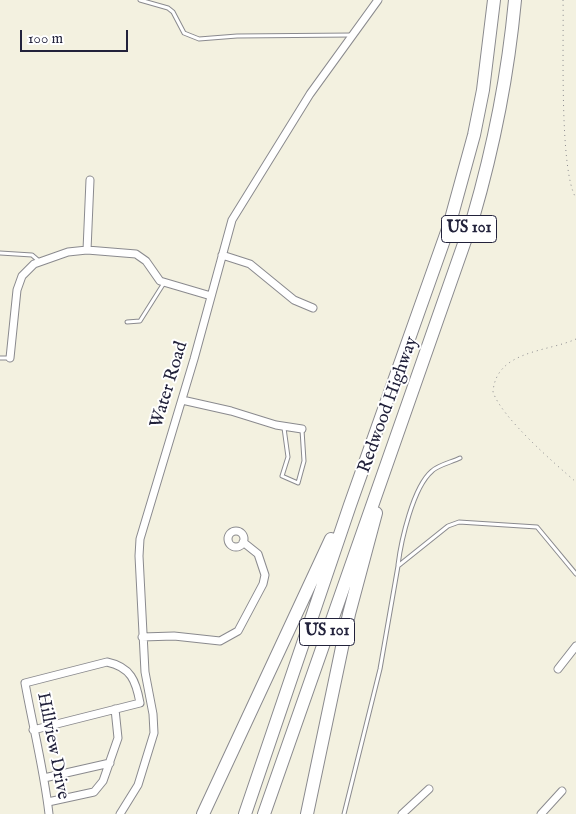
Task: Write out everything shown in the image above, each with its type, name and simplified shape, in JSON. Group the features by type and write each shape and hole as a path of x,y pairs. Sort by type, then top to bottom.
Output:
{"highway":[{"name":"Redwood Highway","path":"245,814 350,504 422,307 463,181 483,90 494,0"},
{"name":"Redwood Highway","path":"264,814 458,262 486,173 505,82 515,0"},
{"path":"307,814 349,614 391,450"},
{"path":"203,814 333,536 350,504"}],"street":[{"name":"Water Road","path":"120,814 138,785 154,733 153,714 144,672 140,540 182,400 226,235 236,212 310,94 378,0"},
{"path":"87,250 90,180"},
{"path":"10,358 20,281 27,269 40,261 68,252 87,250 136,254 146,261 157,279 211,296"},
{"path":"222,255 250,264 294,300 313,308"},
{"path":"182,400 231,411 284,427 302,429"},
{"path":"142,637 183,636 220,641 238,631 263,584 265,575 258,554 243,542"},
{"path":"558,669 576,646"},
{"name":"Hillview Drive","path":"49,814 44,778 25,683 107,662 118,664 131,673 137,684 140,703 115,709"},
{"path":"34,730 115,709 118,738 103,781 94,792 70,799 48,802"},
{"path":"44,778 110,764"},
{"path":"402,814 428,789"},
{"path":"541,814 562,791"}],"lane":[{"path":"140,0 168,8 173,12 184,33 199,39 237,36 353,35"},
{"path":"0,253 32,255 40,261"},
{"path":"127,322 140,321 164,282"},
{"path":"0,358 10,358"},
{"path":"284,427 288,457 282,476 298,483 304,461 302,429"},
{"path":"344,814 378,677 402,538 423,482 432,470 460,458"},
{"path":"398,566 448,526 459,522 537,527 576,574"}],"path":[{"path":"563,0 566,137 569,178 576,198"},
{"path":"576,339 528,352 518,357 497,377 493,392 502,407 545,454 576,482"}]}
